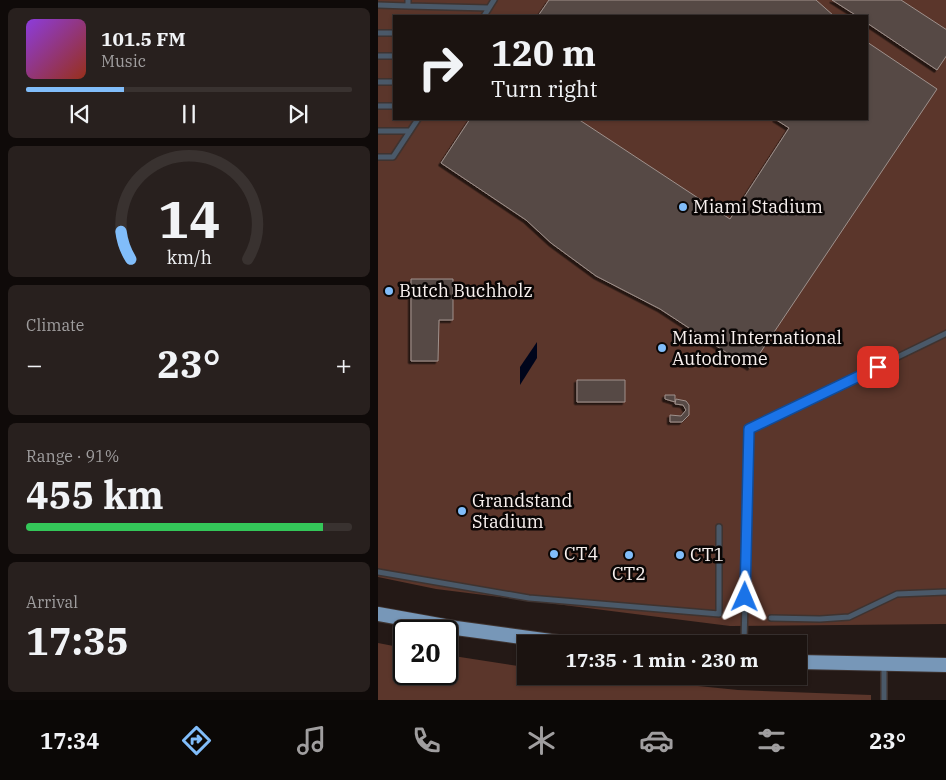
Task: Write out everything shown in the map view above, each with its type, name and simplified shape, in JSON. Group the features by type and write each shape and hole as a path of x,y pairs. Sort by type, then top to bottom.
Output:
{"main road":[{"path":"378,614 517,636"},
{"path":"807,662 946,665"}],"lane":[{"path":"485,15 494,0"},
{"path":"378,5 408,3 489,8"},
{"path":"378,33 393,33"},
{"path":"378,56 393,56"},
{"path":"378,82 393,82"},
{"path":"378,106 393,106"},
{"path":"378,157 393,157 417,120"},
{"path":"378,131 410,131"},
{"path":"744,635 749,429 946,333"},
{"path":"378,572 529,598 719,614 719,526"},
{"path":"771,618 820,620 848,617 897,594 946,592"},
{"path":"884,665 884,700"}],"shaded area":[{"name":"Miami International Autodrome","path":"378,0 946,0 946,624 730,626 436,589 378,577"},
{"path":"378,643 393,646 393,685 458,685 458,657 517,666 517,685 688,685 738,690 871,695 871,700 378,700"}],"water":[{"path":"537,342 537,358 520,385 520,367"}],"building":[{"path":"549,0 816,0 833,15 539,15"},
{"path":"832,0 901,0 947,30 947,55 937,70 868,24 868,15 855,15"},
{"name":"Miami Stadium","path":"868,43 937,89 750,368 660,309 596,276 551,243 526,220 441,163 469,120 580,120 730,219 789,128 777,120 868,120"},
{"path":"411,279 453,279 453,320 439,320 438,361 411,361"},
{"path":"577,380 625,380 625,402 577,402"},
{"path":"665,395 675,395 675,402 665,399"},
{"path":"676,399 686,401 689,405 689,415 682,422 670,422 670,415 681,416 686,410 683,405 675,404"}],"place":[{"name":"Miami Stadium","path":"683,207"},
{"name":"Butch Buchholz","path":"389,291"},
{"name":"Miami International Autodrome","path":"662,348"},
{"name":"Grandstand Stadium","path":"462,511"},
{"name":"CT4","path":"554,554"},
{"name":"CT2","path":"629,555"},
{"name":"CT1","path":"680,555"}],"route":[{"path":"745,597 749,429 878,367"}]}
